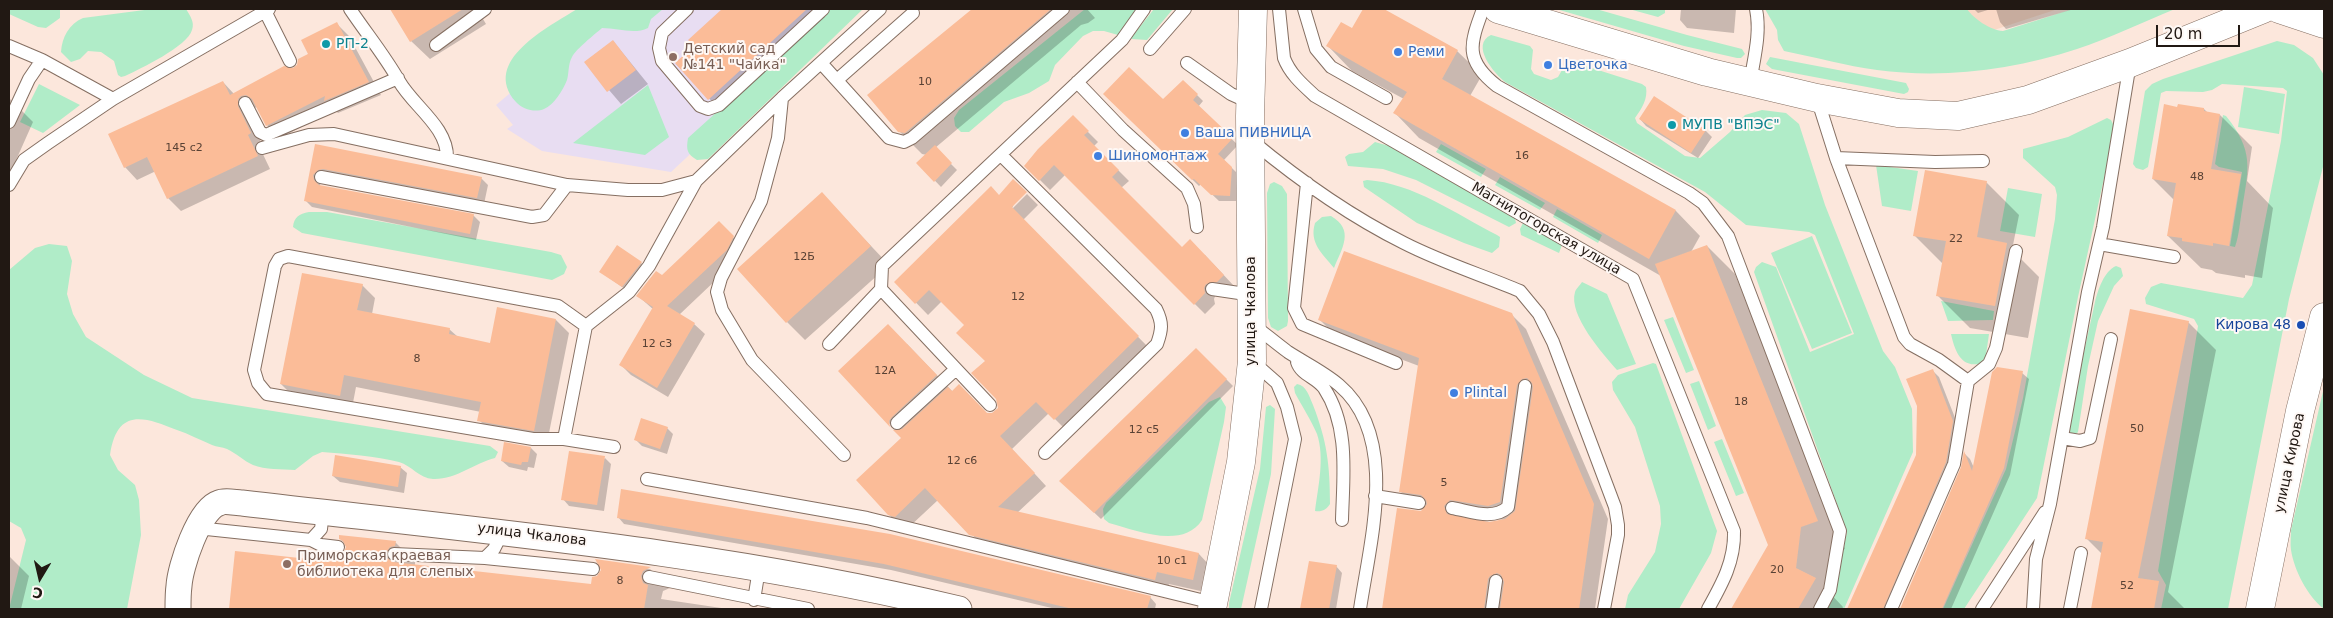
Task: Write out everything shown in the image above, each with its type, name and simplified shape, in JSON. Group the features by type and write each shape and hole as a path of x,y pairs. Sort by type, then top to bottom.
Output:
{"main road":[{"name":"улица Чкалова","path":"1212,606 1241,462 1252,361 1250,140 1253,9"},
{"path":"1498,9 1750,83 1898,114 1958,116 2028,100 2130,63 2263,9"},
{"path":"2279,9 2324,24"},
{"name":"улица Кирова","path":"2260,609 2300,411 2324,317"}],"street":[{"name":"улица Чкалова","path":"178,609 179,585 183,563 198,528 210,509 219,502 503,531 646,550 759,569 902,596 959,609"}],"lane":[{"path":"350,9 398,78 436,128 447,150 447,158"},
{"path":"436,45 485,9"},
{"path":"687,9 662,33 659,48 662,61 669,73 700,106 708,109 719,105 823,9"},
{"path":"564,438 586,326 629,292 644,273 696,181 782,98 822,64 880,9"},
{"path":"822,64 889,138 904,142 912,138 982,80 1063,9"},
{"path":"829,344 880,289 882,266 1122,40 1144,9"},
{"path":"1150,49 1184,9"},
{"name":"Магнитогорская улица","path":"1279,9 1286,65 1315,96 1633,279 1734,531 1734,546 1728,572 1708,609"},
{"path":"1304,9 1316,50 1331,67 1386,98"},
{"path":"1483,9 1474,33 1473,45 1476,63 1482,74 1506,91 1689,193 1703,203 1728,236 1840,531 1830,590 1820,609"},
{"path":"1750,83 1759,22 1756,9"},
{"path":"9,185 24,160 112,99 267,10 290,61"},
{"path":"837,80 913,13"},
{"path":"9,46 42,60 112,99"},
{"path":"9,122 30,79 42,60"},
{"path":"1187,63 1231,94 1251,104"},
{"path":"2033,609 2036,559 2050,504 2088,292 2100,244 2130,63"},
{"path":"245,103 260,132 266,135 398,78"},
{"path":"1077,82 1123,130 1187,188 1194,204 1197,226"},
{"path":"782,98 778,138 761,201 721,278 717,292 722,310 752,360 844,455"},
{"path":"1816,98 1836,158 1904,337 1910,344 1939,360 1968,382"},
{"path":"262,148 309,135 334,134 567,185 628,190 662,190 696,181"},
{"path":"1250,140 1307,183 1369,225 1406,245 1520,291 1532,304 1553,342 1615,507 1618,536 1604,609"},
{"path":"1001,155 1156,309 1162,320 1162,330 1157,344 1045,453"},
{"path":"1836,158 1925,162 1983,161"},
{"path":"321,177 532,216 544,215 567,185"},
{"path":"1307,183 1294,308 1302,324 1396,363"},
{"path":"2100,244 2174,257"},
{"path":"1890,609 1954,464 1968,382 1989,364 1996,348 2016,251"},
{"path":"586,326 558,306 288,256 279,259 275,266 254,370 258,384 266,394 533,439 564,438 614,447"},
{"path":"880,289 990,405"},
{"path":"1212,289 1239,293 1250,291"},
{"path":"1252,324 1338,385 1360,408 1372,443 1376,464 1376,496 1360,609"},
{"path":"2062,438 2086,441 2090,438 2111,339"},
{"path":"1296,357 1299,368 1323,386 1335,408 1344,457 1342,520"},
{"path":"1252,361 1277,383 1288,407 1296,439 1261,609"},
{"path":"897,423 956,369"},
{"path":"1452,508 1487,515 1502,513 1508,507 1525,386"},
{"path":"647,479 867,518 1212,606"},
{"path":"1376,496 1419,503"},
{"path":"1982,609 2050,504"},
{"path":"311,540 321,529 323,512"},
{"path":"198,528 311,540 321,545 338,547"},
{"path":"485,558 494,549 503,531"},
{"path":"2070,609 2081,553"},
{"path":"394,554 485,558 593,569"},
{"path":"754,600 759,569"},
{"path":"649,577 754,600 808,609"},
{"path":"1492,609 1496,581"}],"shaded area":[{"name":"Детский сад №141 \"Чайка\"","path":"610,9 846,9 671,172 542,151 507,129 513,125 496,105"},
{"path":"1949,9 2058,9 1991,31"}],"green space":[{"path":"9,9 60,9 60,18 46,28 38,27 9,14"},
{"path":"152,9 186,9 192,22 192,30 189,36 173,50 125,76 121,77 118,75 114,61 101,52 88,51 80,59 71,62 61,52 63,41 70,27 83,18"},
{"path":"577,9 663,9 651,19 648,28 643,30 632,31 602,28 574,54 565,84 558,97 548,107 537,111 522,107 516,102 507,87 506,73 512,59 522,47 536,36"},
{"path":"831,9 863,9 708,159 697,160 691,156 687,149 688,138"},
{"path":"1085,9 1138,9 1118,35 1104,31 1093,31 1083,36 1055,65 1049,81 1029,93 1004,102 969,132 961,132 955,126 954,118 959,110"},
{"path":"1154,9 1173,9 1147,40 1132,39 1131,38"},
{"path":"1556,9 1596,9 1742,49 1745,54 1741,58 1737,58 1684,46"},
{"path":"1629,9 1665,9 1665,13 1658,17"},
{"path":"1765,9 1967,9 1983,23 1993,29 2003,31 2073,9 2175,9 2102,40 2077,49 2028,62 1978,71 1902,73 1842,64 1784,51 1778,40 1777,30"},
{"path":"1491,35 1530,46 1533,50 1531,69 1534,74 1551,80 1558,77 1566,63 1573,62 1642,84 1646,87 1646,95 1642,107 1635,118 1637,123 1685,156 1700,158 1730,132 1745,115 1762,110 1786,113 1799,124 1825,205 1883,351 1895,367 1912,409 1913,452 1844,609 1827,609 1834,594 1847,532 1754,272 1756,267 1762,262 1776,267 1810,352 1854,334 1815,235 1809,232 1746,225 1705,192 1505,82 1490,66 1483,52 1485,40"},
{"path":"2277,41 2294,45 2313,58 2324,75 2324,163 2289,299 2228,609 2161,609 2166,585 2158,571 2198,326 2194,319 2146,304 2145,298 2151,287 2161,283 2243,298 2252,285 2281,141 2287,91 2283,88 2222,84 2212,90 2203,92 2166,91 2161,93 2148,167 2143,170 2136,168 2133,164 2145,91 2152,84 2163,79"},
{"path":"1770,57 1906,83 1909,89 1904,94 1772,69 1766,64"},
{"path":"39,84 80,105 43,133 20,122"},
{"path":"648,85 669,137 645,155 573,143"},
{"path":"2244,87 2285,94 2279,134 2238,127"},
{"path":"2223,115 2226,116 2235,128 2241,139 2247,160 2246,182 2235,247 2230,246 2242,172 2219,167 2215,164"},
{"path":"2107,118 2111,120 2115,128 2037,498 1964,609 1943,609 2006,469 2023,398 2055,219 2057,195 2055,187 2023,158 2023,149 2068,137"},
{"path":"1375,142 1389,146 1514,215 1516,223 1509,227 1416,180 1383,169 1348,166 1345,157 1349,154 1363,152"},
{"path":"1441,144 1486,169 1481,177 1436,152"},
{"path":"1876,165 1918,171 1911,211 1882,206"},
{"path":"1500,177 1545,203 1540,210 1495,185"},
{"path":"1367,180 1401,187 1434,201 1500,237 1499,247 1492,253 1417,223 1364,187 1363,181"},
{"path":"1274,182 1282,186 1287,194 1288,321 1287,326 1278,331 1271,327 1268,318 1267,193 1270,184"},
{"path":"2008,188 2042,194 2035,237 2000,231"},
{"path":"1557,209 1602,235 1598,243 1553,217"},
{"path":"309,212 327,212 551,252 561,255 567,267 564,274 552,280 302,233 293,227 295,221 298,216"},
{"path":"1331,216 1343,227 1345,233 1345,240 1334,268 1321,252 1314,236 1315,223 1322,217"},
{"path":"1523,223 1562,245 1559,253 1521,235 1520,229"},
{"path":"1812,236 1852,333 1812,349 1771,253"},
{"path":"49,244 67,246 72,261 67,294 73,314 86,337 144,375 192,398 490,446 498,452 495,458 441,479 428,478 399,462 322,452 313,456 295,470 268,469 253,465 227,449 212,445 165,425 143,419 133,420 125,423 119,429 113,440 110,455 118,470 135,485 139,500 141,535 127,609 9,609 26,540 21,528 9,521 9,270 35,248"},
{"path":"2116,266 2121,268 2123,276 2114,286 2098,321 2088,366 2078,432 2075,435 2070,434 2067,429 2096,297 2105,276"},
{"path":"1582,282 1607,294 1636,364 1617,370 1588,334 1577,312 1574,301 1575,292"},
{"path":"1941,301 1994,311 1993,320 1948,321"},
{"path":"1673,317 1694,370 1686,373 1664,320"},
{"path":"1951,334 1989,334 1985,362 1971,364 1965,362 1957,353"},
{"path":"1653,363 1656,364 1717,531 1711,553 1679,609 1625,609 1628,595 1655,552 1661,524 1660,506 1635,427 1613,390 1612,382 1618,375"},
{"path":"1699,381 1716,426 1708,430 1690,384"},
{"path":"1297,384 1303,387 1309,395 1325,442 1330,504 1322,511 1315,511 1320,472 1319,443 1315,429 1295,393 1294,387"},
{"path":"2324,387 2324,609 2307,590 2295,566 2291,550 2291,530"},
{"path":"1220,397 1226,407 1224,422 1202,520 1194,529 1183,534 1171,536 1158,535 1109,523 1104,519 1103,509 1106,503 1209,402"},
{"path":"1270,405 1275,409 1271,474 1241,609 1229,609 1260,469 1266,407"},
{"path":"1722,439 1744,493 1736,496 1714,442"}],"building":[{"path":"390,9 463,9 410,42"},
{"path":"722,9 807,9 708,100 675,63 694,46 688,40"},
{"path":"972,9 1051,9 905,133 898,132 867,95"},
{"path":"1363,9 1384,9 1458,50 1442,79 1676,210 1649,259 1393,113 1407,92 1326,46 1341,22 1352,28"},
{"path":"337,22 369,82 324,101 325,96 266,126 252,99 246,95 241,96 238,99 238,106 251,133 248,135 258,156 167,199 147,157 124,168 108,134 223,81 230,95 284,66 293,68 297,65 298,59 308,54 301,40"},
{"path":"613,40 636,70 607,92 584,62"},
{"name":"Ваша ПИВНИЦА","path":"1129,67 1163,99 1183,80 1198,94 1193,100 1233,138 1218,154 1232,167 1230,196 1211,195 1194,179 1192,180 1103,94"},
{"name":"МУПВ \"ВПЭС\"","path":"1654,96 1706,130 1691,153 1639,119"},
{"path":"2164,104 2177,107 2178,104 2204,108 2204,111 2220,114 2211,169 2241,174 2229,246 2213,243 2213,246 2182,241 2182,238 2167,236 2176,183 2152,179"},
{"path":"1073,115 1089,131 1084,135 1119,170 1112,177 1182,247 1190,239 1224,275 1217,282 1206,284 1204,288 1205,293 1194,305 1054,165 1039,181 1024,166 1038,149"},
{"path":"315,144 482,177 477,198 323,169 318,170 313,175 314,180 319,185 474,214 470,234 304,201"},
{"path":"935,145 952,163 934,182 916,163"},
{"path":"1925,170 1987,181 1977,237 2007,243 1995,306 1936,296 1946,241 1913,236"},
{"path":"1013,179 1027,192 1012,207 1139,336 1054,420 1036,402 1000,436 1035,473 998,507 1199,553 1193,580 1157,572 1155,580 969,535 925,488 895,517 888,515 856,480 901,438 893,430 902,429 948,387 952,391 959,384 987,413 992,413 998,408 996,399 971,373 985,361 956,333 964,325 929,290 915,304 894,282 991,186 999,195"},
{"path":"822,192 871,246 786,323 737,269"},
{"path":"719,221 734,236 727,250 667,306 695,323 657,388 619,365 653,307 636,296 656,271 662,275"},
{"path":"617,245 642,262 622,287 599,272"},
{"path":"1707,245 1818,521 1801,527 1796,568 1816,578 1798,609 1731,609 1768,545 1655,264"},
{"path":"1344,251 1512,313 1594,504 1579,609 1500,609 1504,582 1501,575 1497,573 1488,579 1484,609 1382,609 1397,508 1421,511 1427,504 1421,495 1399,492 1419,358 1318,320","holes":["1527,378 1533,387 1515,511 1505,519 1489,522 1447,514 1444,506 1450,500 1488,506 1500,502 1517,385 1522,379"]},
{"path":"302,273 363,284 357,310 450,328 449,334 490,343 497,307 556,319 534,431 477,421 481,402 344,375 340,396 280,384"},
{"path":"2130,309 2189,321 2138,578 2159,581 2154,609 2091,609 2103,542 2085,539"},
{"path":"888,324 937,375 892,417 889,421 890,427 838,371"},
{"path":"1196,348 1227,379 1094,513 1059,481"},
{"path":"1997,367 2023,371 2004,468 1942,609 1900,609 1961,467 1964,451 1972,471 1992,372"},
{"path":"1933,369 1953,421 1946,462 1883,609 1847,609 1916,455 1917,406 1906,379"},
{"path":"641,418 668,427 660,449 634,440"},
{"path":"504,442 531,447 528,462 522,462 521,465 501,461"},
{"path":"569,451 605,456 597,505 561,500"},
{"path":"335,455 401,466 398,487 332,476"},
{"path":"621,489 890,534 1151,596 1147,609 1073,609 884,564 617,518"},
{"path":"339,535 396,541 395,546 390,547 386,553 387,558 393,562 591,584 592,577 597,576 601,570 595,559 651,567 643,571 641,576 643,583 648,585 644,609 229,609 235,551 336,562 337,555 344,552 346,547 343,541 339,539"},
{"path":"1309,561 1337,565 1329,609 1300,609"}],"place":[{"name":"РП-2","path":"326,44"},
{"name":"Реми","path":"1398,52"},
{"name":"Детский сад №141 \"Чайка\"","path":"673,57"},
{"name":"Цветочка","path":"1548,65"},
{"name":"МУПВ \"ВПЭС\"","path":"1672,125"},
{"name":"Ваша ПИВНИЦА","path":"1185,133"},
{"name":"Шиномонтаж","path":"1098,156"},
{"name":"Кирова 48","path":"2301,325"},
{"name":"Plintal","path":"1454,393"},
{"name":"Приморская краевая библиотека для слепых","path":"287,564"}]}
